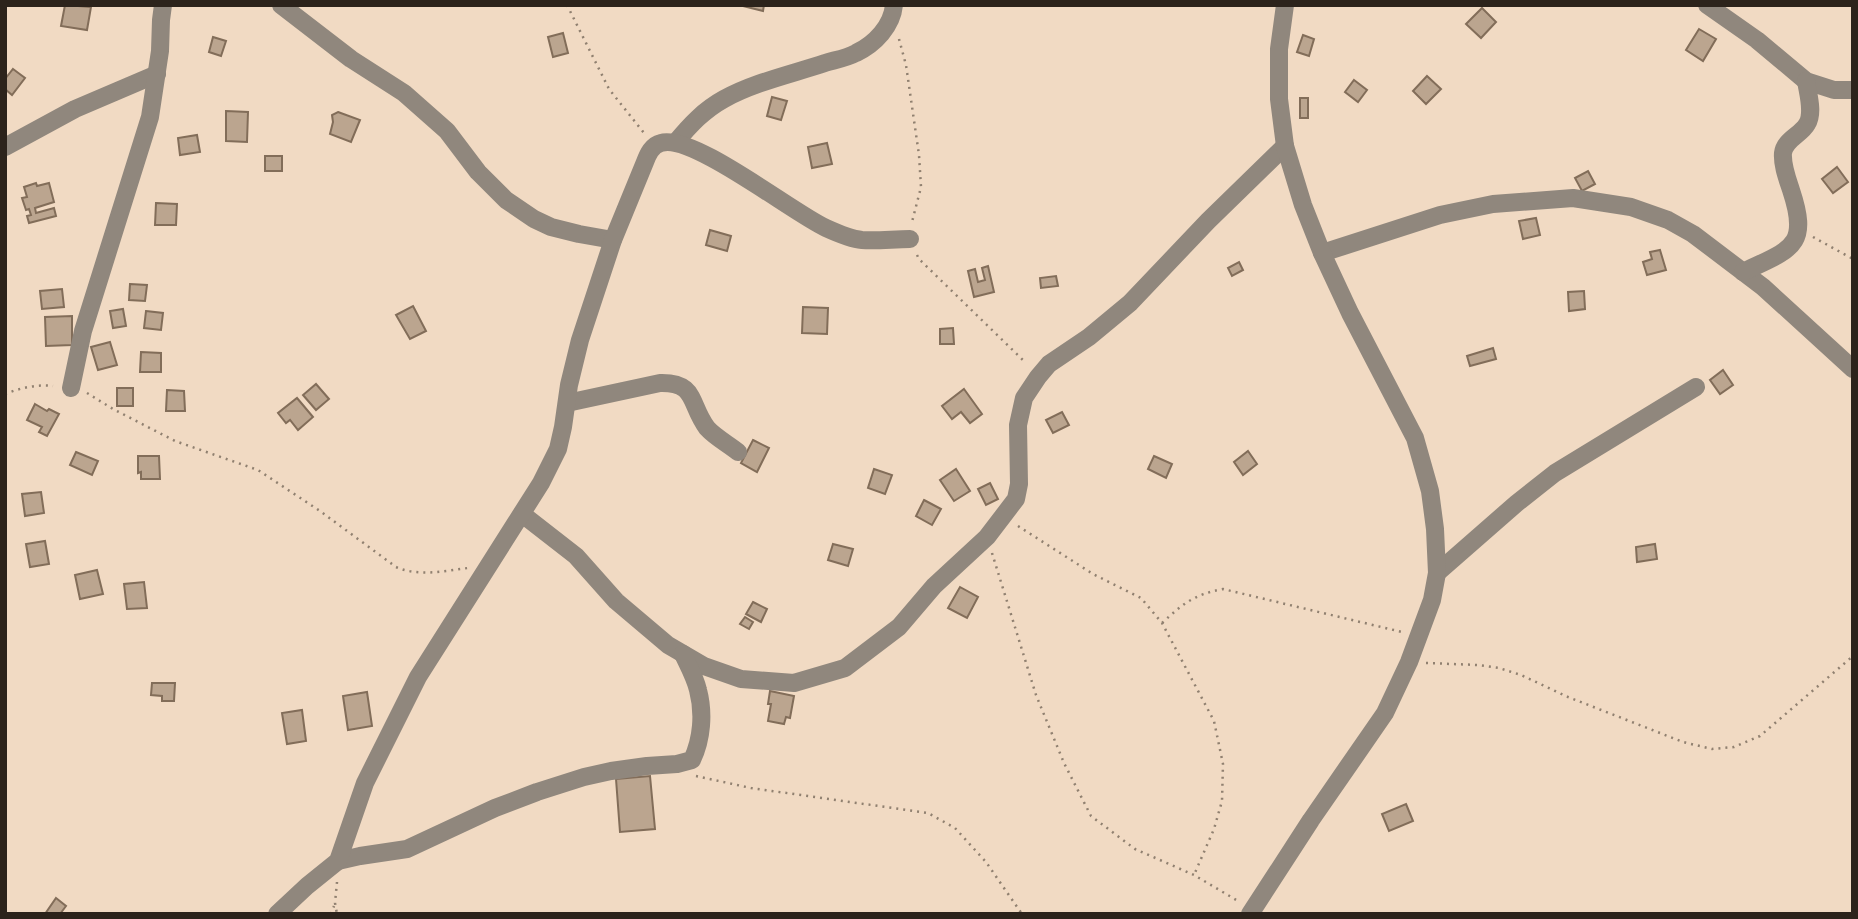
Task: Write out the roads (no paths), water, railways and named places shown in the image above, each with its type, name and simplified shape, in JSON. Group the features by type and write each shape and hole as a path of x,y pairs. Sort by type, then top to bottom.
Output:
{"street":[{"path":"72,388 83,331 150,117 163,5"},
{"path":"281,5 351,59 404,93 447,131 478,173 506,200 551,227 613,240"},
{"path":"1251,911 1385,713 1419,636 1432,600 1437,573 1430,491 1415,438 1322,253 1284,146 1279,99 1279,62 1284,5"},
{"path":"1707,5 1757,40 1806,81 1826,88 1853,90"},
{"path":"676,142 693,122 726,98 766,81 857,53 882,34 894,10"},
{"path":"5,147 75,109 157,74"},
{"path":"1743,272 1773,258 1797,239 1800,220 1785,172 1783,152 1787,143 1808,123 1810,111 1806,81"},
{"path":"338,862 365,783 418,677 522,514 558,449 580,340 613,240 654,146 662,142 676,142 732,169 825,227 859,240 910,239"},
{"path":"522,514 576,556 616,601 668,645 704,666 741,680 794,683 845,667 899,627 934,586 988,537 1016,499 1019,484 1018,425 1024,398 1038,377 1049,364 1089,337 1130,303 1284,146"},
{"path":"1322,253 1440,215 1493,204 1573,198 1632,206 1668,220 1693,234 1763,287 1853,369"},
{"path":"567,403 660,383 674,383 688,392 708,429 737,452"},
{"path":"1437,573 1555,473 1696,387"},
{"path":"277,914 338,862 407,849 495,808 584,777 692,760 701,736 698,688 683,653"}]}
